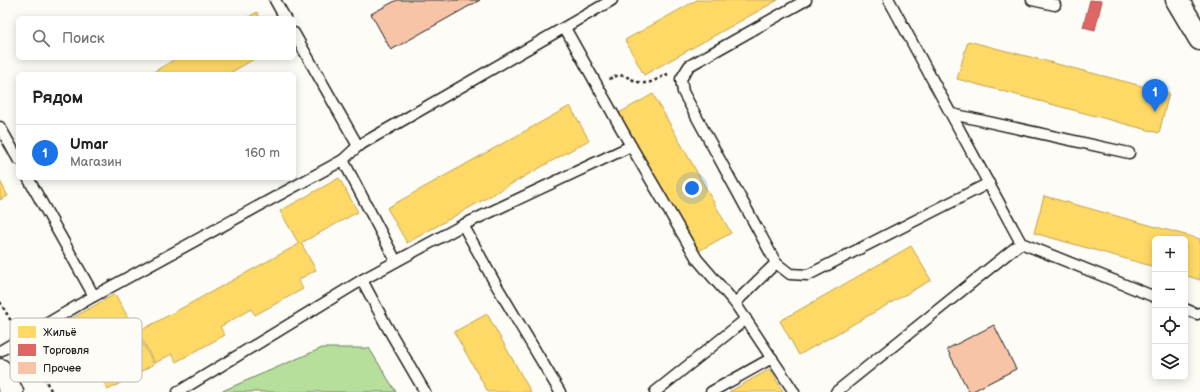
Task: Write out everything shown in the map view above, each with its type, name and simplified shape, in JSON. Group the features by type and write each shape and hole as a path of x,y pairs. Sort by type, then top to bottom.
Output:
{"main road":[{"path":"1178,0 1200,39"},
{"path":"0,370 12,392"}],"lane":[{"path":"275,0 284,16"},
{"path":"56,318 343,160 358,146 612,0"},
{"path":"806,0 689,66 681,79 683,92 776,263 790,274 808,275 989,183"},
{"path":"889,0 1022,243 1152,296"},
{"path":"1032,0 1055,5"},
{"path":"565,28 631,146 697,259 746,319 794,392"},
{"path":"296,37 358,146"},
{"path":"952,114 1129,153"},
{"path":"0,127 16,155"},
{"path":"178,392 362,280 396,261 464,225 631,146"},
{"path":"343,160 396,261"},
{"path":"29,180 94,296"},
{"path":"464,225 495,283 560,392"},
{"path":"836,392 1022,243"},
{"path":"735,304 776,263"},
{"path":"362,280 425,392"},
{"path":"1188,310 1197,314 1200,313"},
{"path":"655,392 746,319"},
{"path":"0,351 10,345"},
{"path":"711,392 772,358"}],"path":[{"path":"598,86 617,75 644,83 651,82 673,71 689,66"}],"green space":[{"path":"322,348 369,348 396,392 220,392"}],"building: Жильё":[{"path":"697,0 778,0 644,75 625,40"},
{"path":"257,12 259,16 250,16"},
{"path":"968,41 1169,93 1159,133 957,79"},
{"path":"174,60 252,60 232,72 153,72"},
{"path":"653,94 731,233 697,252 619,113"},
{"path":"570,106 589,140 407,243 387,208"},
{"path":"339,178 358,212 301,243 316,270 298,280 303,289 255,315 251,309 220,327 225,335 176,362 172,354 155,363 142,339 142,330 299,244 280,211"},
{"path":"0,181 8,196 0,200"},
{"path":"1044,196 1200,239 1200,280 1188,276 1188,236 1152,236 1152,266 1034,233"},
{"path":"911,246 931,280 799,355 780,321"},
{"path":"115,294 128,318 73,318"},
{"path":"487,314 531,392 488,392 454,332"},
{"path":"142,342 154,364 142,371"},
{"path":"770,369 783,392 729,392"},
{"path":"104,382 122,382 108,390"}],"building: Торговля":[{"path":"1090,0 1102,1 1095,30 1083,27"}],"building: Прочее":[{"path":"397,0 480,0 391,50 371,14"},
{"path":"994,325 1016,369 969,392 947,349"}],"place":[{"name":"Umar","path":"1155,112"}]}
